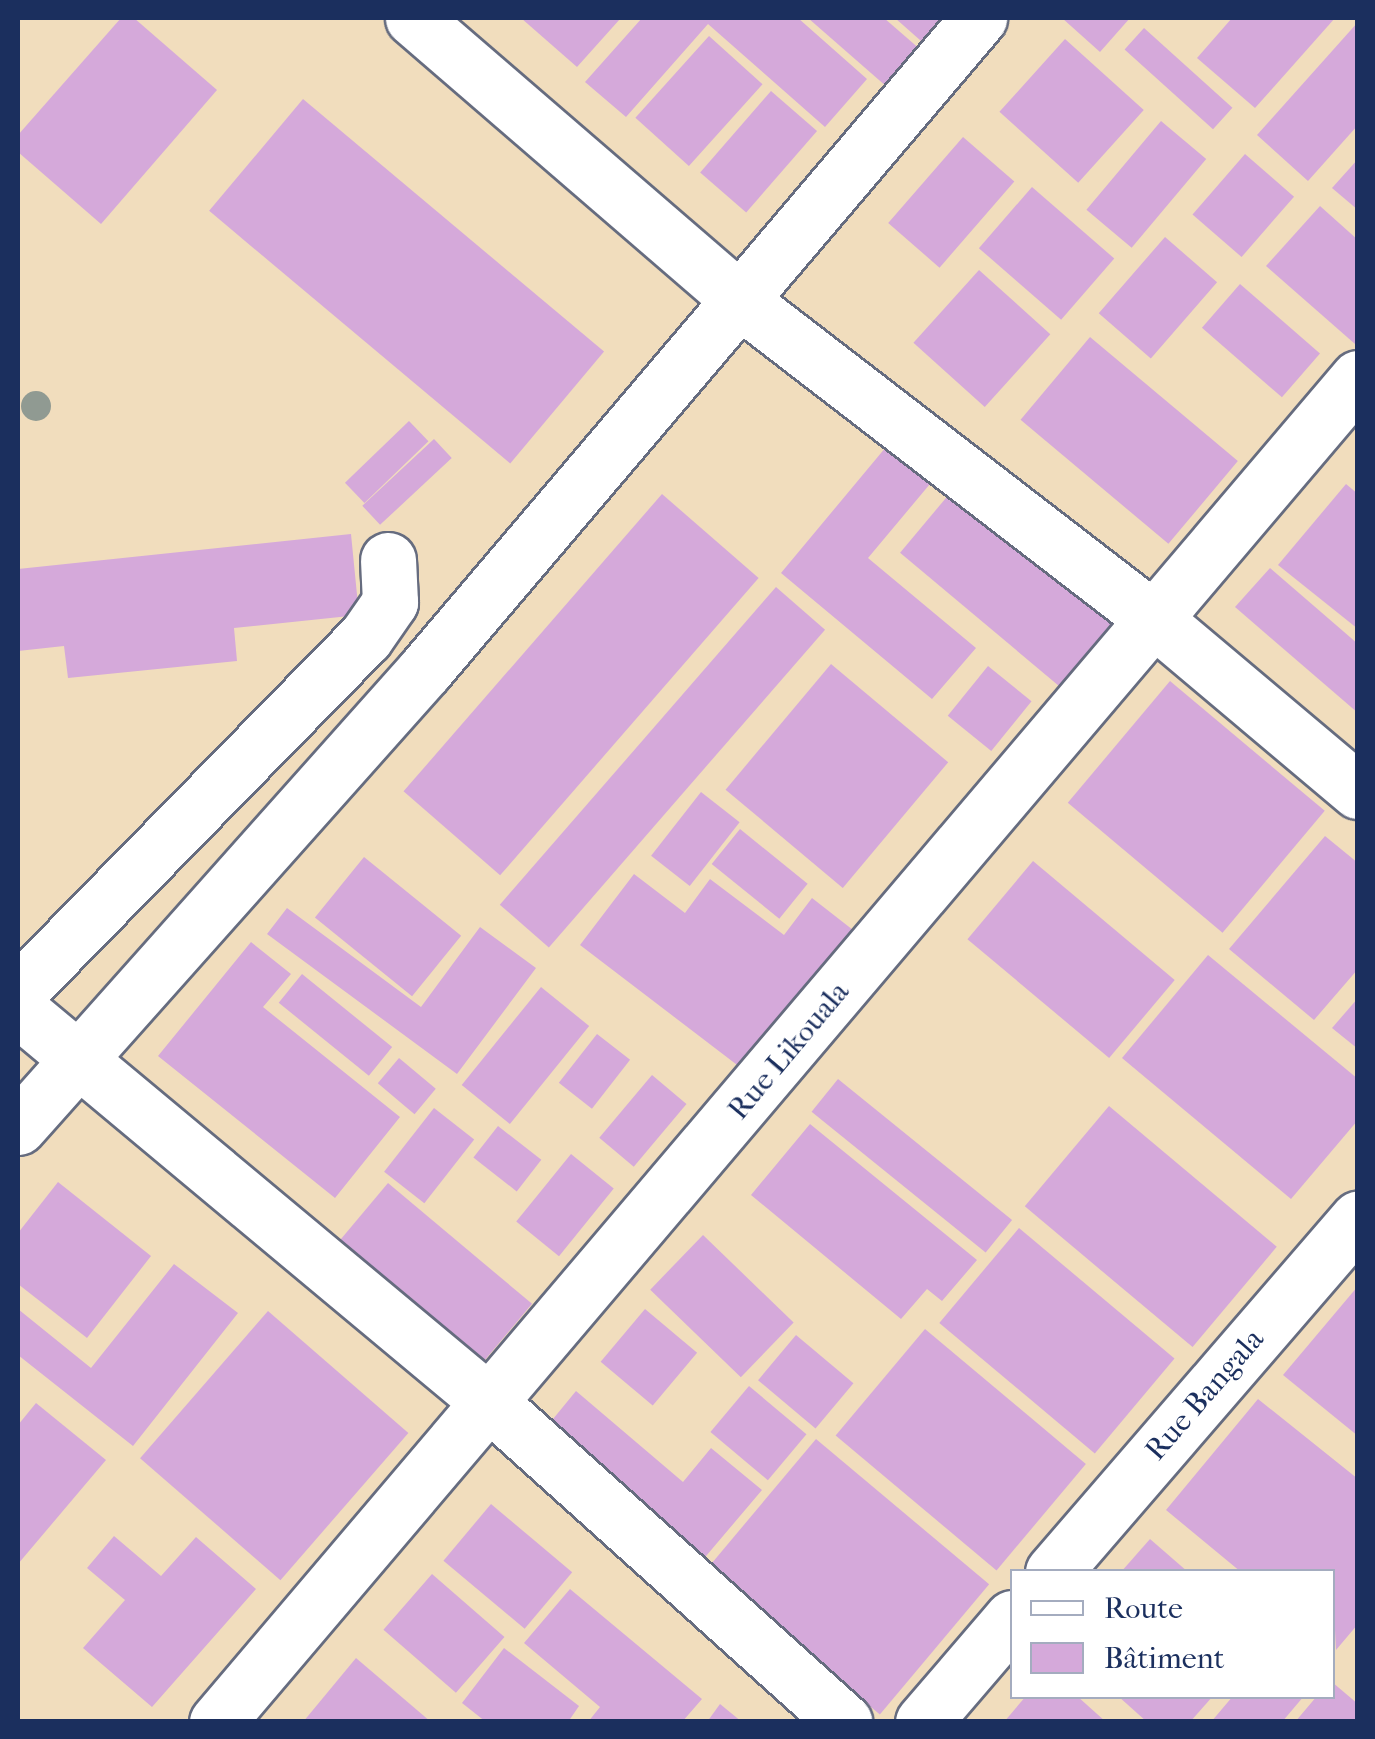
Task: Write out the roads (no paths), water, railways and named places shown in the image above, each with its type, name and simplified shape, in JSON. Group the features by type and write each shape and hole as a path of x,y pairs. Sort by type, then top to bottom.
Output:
{"street":[{"path":"413,18 738,298 1156,621 1358,791"},
{"path":"18,1127 76,1057 425,670 979,18"},
{"name":"Rue Likouala","path":"217,1722 1156,621 1358,378"},
{"path":"18,992 365,638 390,602 388,560"},
{"path":"18,1009 490,1402 844,1722"},
{"name":"Rue Bangala","path":"1056,1569 1358,1219"},
{"path":"923,1722 1010,1620"}]}
